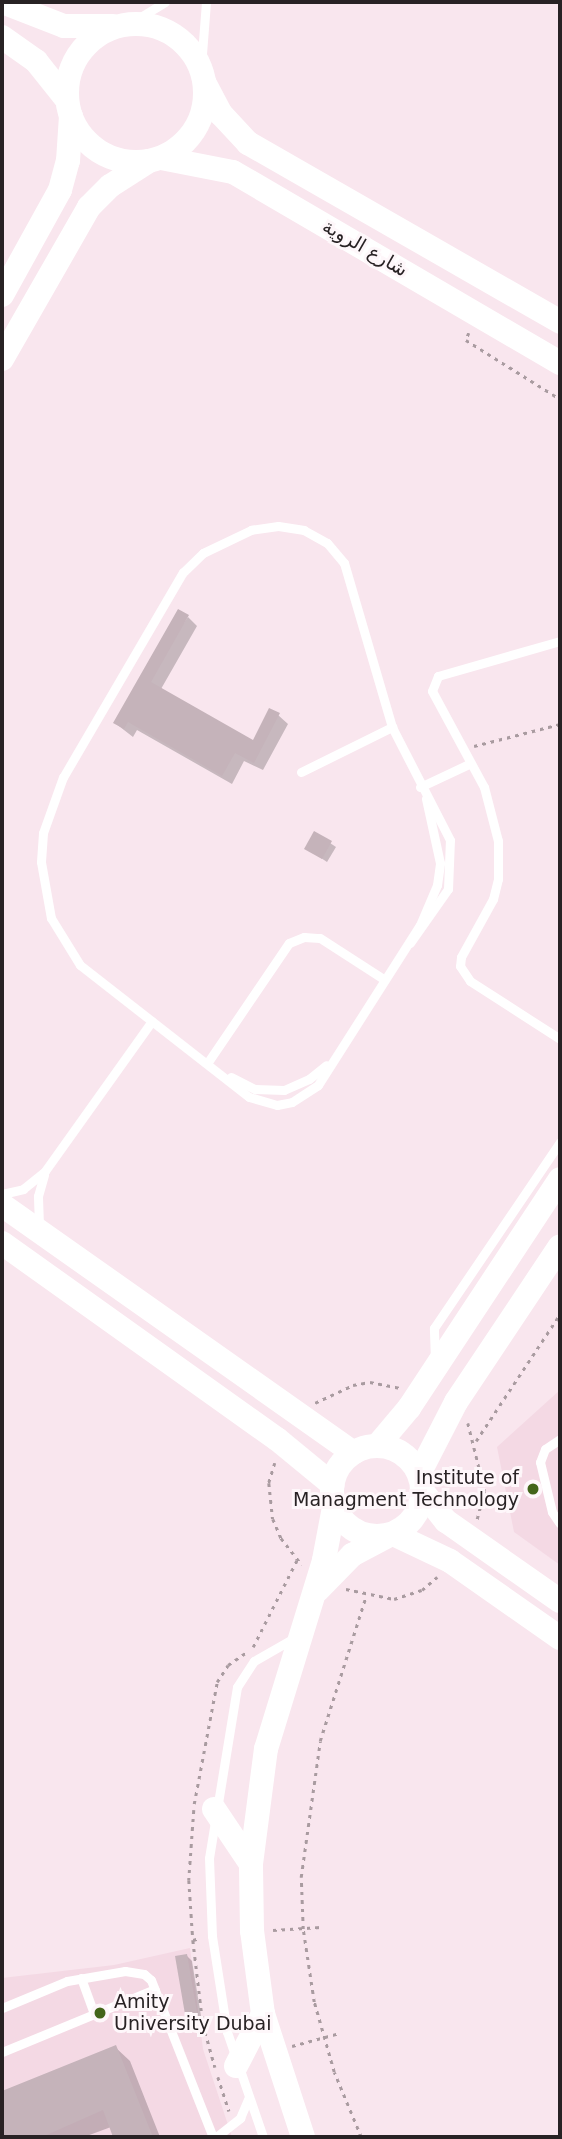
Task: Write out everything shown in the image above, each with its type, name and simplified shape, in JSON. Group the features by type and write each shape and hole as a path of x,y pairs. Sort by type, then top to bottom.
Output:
{"street":[{"path":"2,2 65,26 152,25 172,33 189,48 203,75 205,102 195,128 177,149 110,186 89,207 2,359"},
{"path":"2,295 60,190 68,161 69,108 74,62 93,40 123,25"},
{"path":"2,37 36,61 93,148 129,162 155,159"},
{"name":"شارع الروية","path":"203,75 221,114 248,143 560,321"},
{"name":"شارع الروية","path":"155,159 233,172 560,363"},
{"path":"377,1446 421,1390 560,1179"},
{"path":"2,1205 353,1453"},
{"path":"2,1244 277,1439 333,1496 355,1531 390,1535 450,1561 560,1638"},
{"path":"318,1586 352,1555 390,1535 414,1517 421,1483 456,1402 560,1245"},
{"path":"303,2137 272,2052 263,2014 251,1931 251,1864 266,1749 299,1636 318,1586 336,1472 353,1453 377,1446 403,1453 437,1512 466,1536 560,1601"},
{"path":"214,1809 251,1864"},
{"path":"236,2066 263,2014"}],"lane":[{"path":"123,25 165,2"},
{"path":"203,75 206,2"},
{"path":"278,526 304,530 327,543 344,563 366,647 392,727 420,786 450,840 452,873 441,903 410,943 306,1095 277,1105 249,1097 223,1073 80,965 63,943 45,891 42,852 51,804 63,777 183,572 214,546 251,530 278,526"},
{"path":"560,642 438,676 432,691 464,749 496,822 499,870 493,899 461,957 460,966 470,981 560,1039"},
{"path":"302,772 392,727"},
{"path":"420,786 471,764"},
{"path":"208,1062 289,943 304,937 320,938 385,980"},
{"path":"2,1194 23,1189 45,1171 152,1021"},
{"path":"223,1073 256,1089 284,1090 309,1079 332,1060"},
{"path":"437,1366 431,1343 434,1328 560,1142"},
{"path":"41,1234 37,1209 45,1171"},
{"path":"560,1439 545,1449 540,1462 552,1512 560,1524"},
{"path":"263,2137 236,2066 212,1936 209,1858 214,1809 236,1687 254,1661 299,1636"},
{"path":"2,2008 81,1978 135,1970 144,1973 155,1989 214,2137 233,2125 248,2099"},
{"path":"81,1978 94,2013"},
{"path":"2,2052 155,1989"}],"path":[{"path":"480,315 466,340 560,399"},
{"path":"464,749 560,724"},
{"path":"476,1441 560,1314"},
{"path":"300,1418 333,1391 353,1385 370,1382 405,1390 410,1382 421,1390"},
{"path":"456,1402 476,1441 485,1491 481,1514 466,1536"},
{"path":"277,1439 272,1448 279,1454 269,1483 273,1519 289,1549 318,1586 394,1599 422,1590 450,1561"},
{"path":"361,2137 324,2038 303,1929 304,1838 329,1703 366,1596"},
{"path":"193,1940 203,2024 233,2125"},
{"path":"272,2052 340,2033"}],"shaded area":[{"name":"Institute of Managment Technology","path":"560,1390 560,1565 514,1532 497,1447"},
{"name":"Amity University Dubai","path":"190,1948 203,2049 232,2137 2,2137 2,1978 114,1965"}],"building":[{"path":"178,609 189,615 151,682 253,740 269,708 280,713 254,763 235,753 222,776 128,722 124,729 113,723"},
{"path":"314,831 332,841 322,859 304,849"},
{"path":"187,1954 198,2018 186,2020 175,1956"},
{"name":"Amity University Dubai","path":"116,2045 153,2137 113,2137 103,2110 42,2137 2,2137 2,2091"}],"place":[{"name":"Institute of Managment Technology","path":"533,1489"},
{"name":"Amity University Dubai","path":"100,2013"}]}
